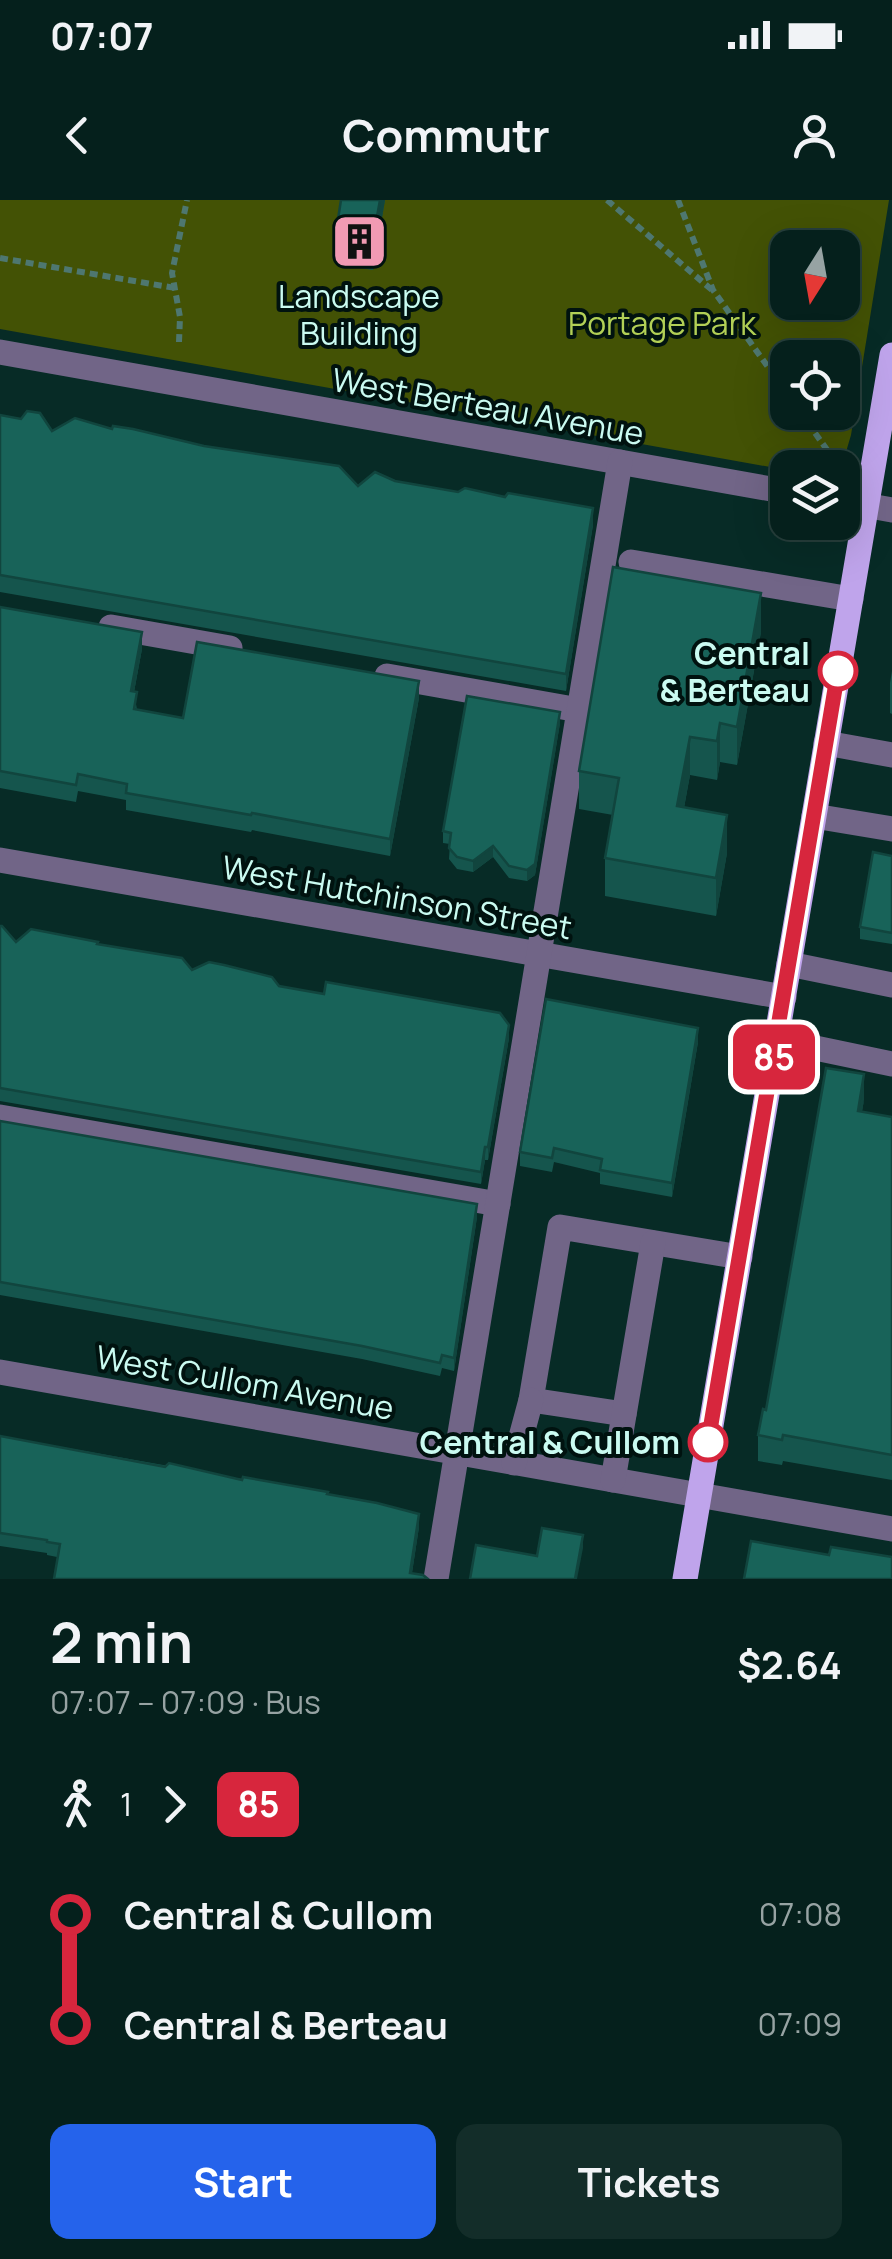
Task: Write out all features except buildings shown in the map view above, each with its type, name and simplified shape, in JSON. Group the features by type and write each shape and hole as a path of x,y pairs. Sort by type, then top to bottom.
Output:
{"main road":[{"path":"686,1579 892,354"}],"street":[{"name":"West Berteau Avenue","path":"0,352 770,489"},
{"path":"436,1579 620,462"},
{"path":"631,562 850,599"},
{"path":"96,625 251,652"},
{"path":"367,672 579,710"},
{"path":"826,742 892,754"},
{"path":"814,816 892,829"},
{"name":"West Hutchinson Street","path":"0,860 784,997"},
{"path":"789,964 892,985"},
{"path":"777,1040 892,1064"},
{"path":"0,1117 498,1204"},
{"path":"514,1462 531,1400 560,1227 740,1258"},
{"path":"613,1480 654,1243"},
{"name":"West Cullom Avenue","path":"0,1372 892,1529"},
{"path":"531,1400 624,1414"}],"path":[{"path":"179,342 180,317 172,272 187,200"},
{"path":"607,200 714,290"},
{"path":"678,200 714,290 770,369"},
{"path":"0,258 175,288"}],"green space":[{"name":"Portage Park","path":"0,200 889,200 860,379 860,340 770,340 770,430 852,430 847,450 770,450 770,467 0,329"}],"bus line":[{"name":"85","path":"708,1442 838,671"}],"place":[{"name":"Landscape Building","path":"359,242"},
{"name":"Central & Berteau","path":"838,671"},
{"name":"Central & Cullom","path":"708,1442"}]}
